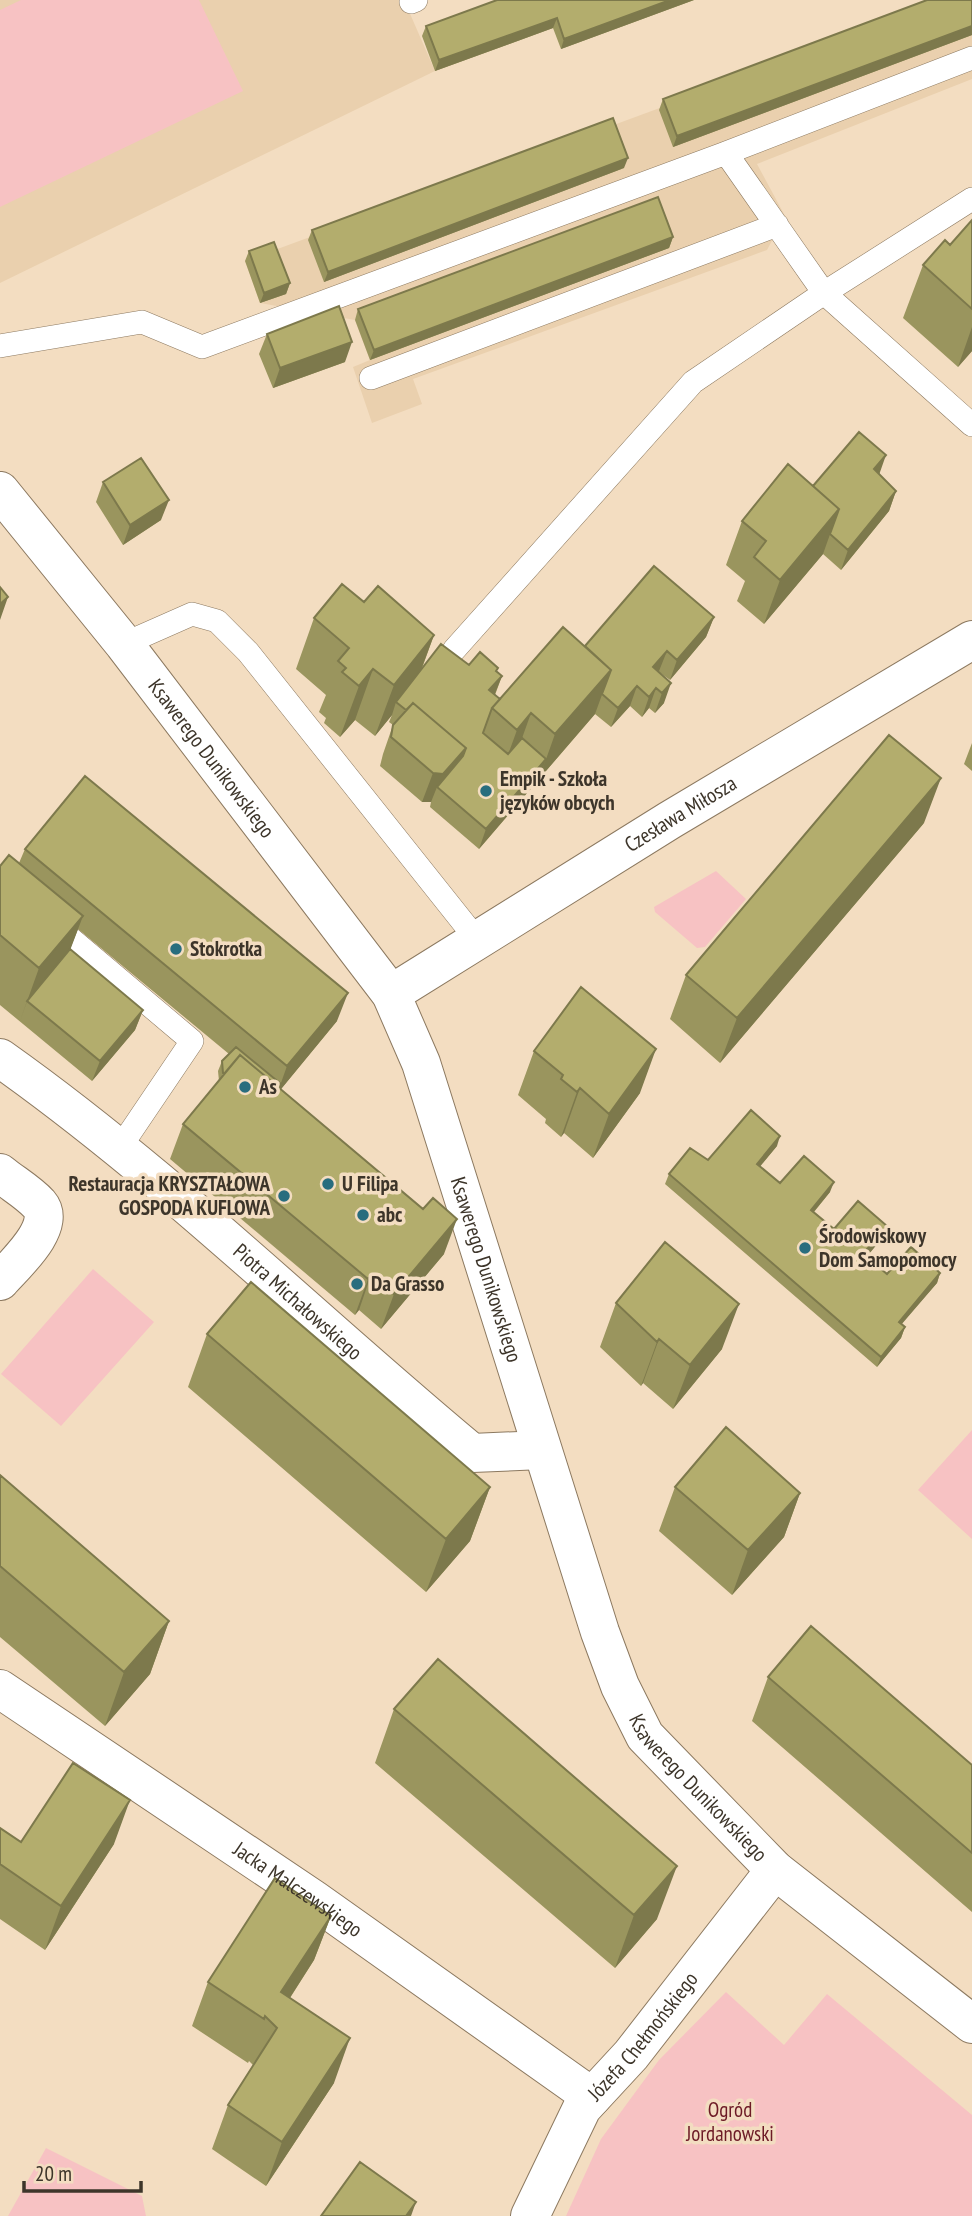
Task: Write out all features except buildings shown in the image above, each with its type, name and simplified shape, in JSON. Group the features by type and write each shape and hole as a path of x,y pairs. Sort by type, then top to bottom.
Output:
{"street":[{"name":"Ksawerego Dunikowskiego","path":"0,491 124,644 391,994 421,1063 600,1632 620,1686 645,1736 775,1870 972,2024"},
{"name":"Czesława Miłosza","path":"391,994 670,820 972,639"},
{"name":"Piotra Michałowskiego","path":"0,1058 118,1149 251,1258 367,1365 472,1453 542,1450"},
{"path":"0,1173 41,1206 44,1223 34,1242 0,1281"},
{"name":"Jacka Malczewskiego","path":"0,1689 313,1899 592,2097"},
{"name":"Józefa Chełmońskiego","path":"530,2216 582,2108 631,2055 775,1870"}],"lane":[{"path":"0,346 142,322 202,347 726,153 972,58"},
{"path":"726,153 824,293 972,425"},
{"path":"454,650 693,382 824,293 972,199"},
{"path":"371,378 777,225"},
{"path":"124,644 192,614 217,621 257,663 478,941"},
{"path":"32,906 192,1041 118,1149"}],"shaded area":[{"path":"0,0 404,0 435,71 0,283"},
{"path":"952,0 972,0 972,79 757,164 785,216 767,250 413,379 422,404 372,423 353,367 370,360 355,320 260,303 245,261"}],"green space":[{"path":"21,0 199,0 243,91 0,207 0,10"},
{"path":"716,871 746,899 705,947 697,948 655,912 654,907"},
{"path":"93,1269 154,1322 61,1426 1,1374"},
{"path":"972,1430 972,1539 918,1490"},
{"name":"Ogród Jordanowski","path":"726,1992 784,2045 827,1994 972,2115 972,2216 566,2216 601,2139 659,2060"},
{"path":"46,2148 142,2196 146,2216 8,2216"}],"place":[{"name":"Empik - Szkoła języków obcych","path":"486,791"},
{"name":"Stokrotka","path":"176,949"},
{"name":"As","path":"245,1087"},
{"name":"U Filipa","path":"328,1184"},
{"name":"Restauracja KRYSZTAŁOWA GOSPODA KUFLOWA","path":"284,1196"},
{"name":"abc","path":"363,1215"},
{"name":"Środowiskowy Dom Samopomocy","path":"805,1248"},
{"name":"Da Grasso","path":"357,1284"}]}
